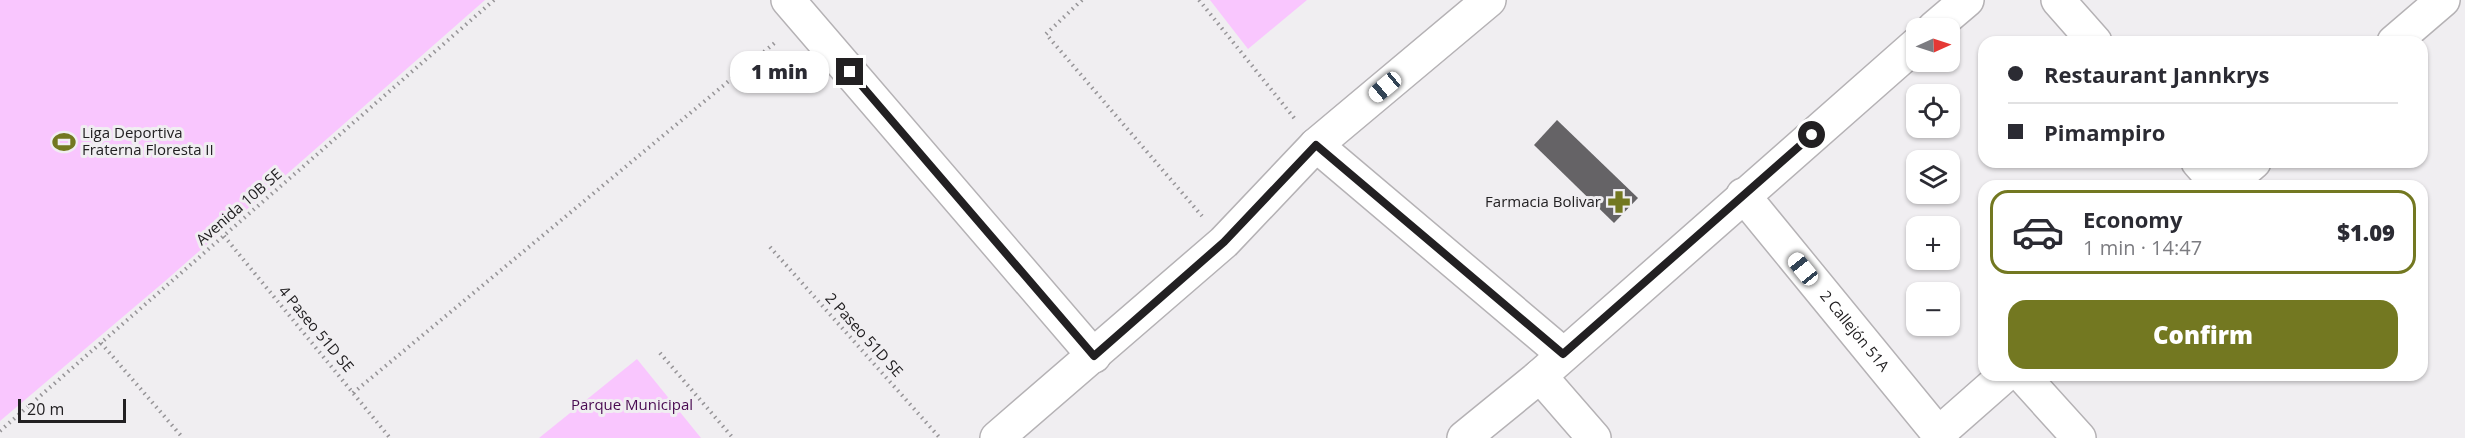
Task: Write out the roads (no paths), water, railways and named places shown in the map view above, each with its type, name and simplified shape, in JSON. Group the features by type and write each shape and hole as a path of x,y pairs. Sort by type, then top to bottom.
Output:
{"street":[{"path":"997,438 1224,242 1316,145 1489,0"},
{"path":"1946,18 1967,0"},
{"path":"2058,0 2090,36"},
{"path":"2401,36 2443,0"},
{"path":"796,9 1094,356"},
{"path":"1464,438 1540,376 1906,54"},
{"path":"1316,145 1563,354"},
{"path":"2203,168 2214,180"},
{"path":"2233,180 2247,168"},
{"name":"2 Callejón 51A","path":"1743,195 1940,436"},
{"path":"1540,376 1594,438"},
{"path":"1940,436 1999,381"},
{"path":"2027,381 2079,438"}],"place":[{"name":"Liga Deportiva Fraterna Floresta II","path":"64,142"},
{"name":"Farmacia Bolivar","path":"1619,202"}],"park label":[{"name":"Parque Municipal","path":"632,405"}]}
